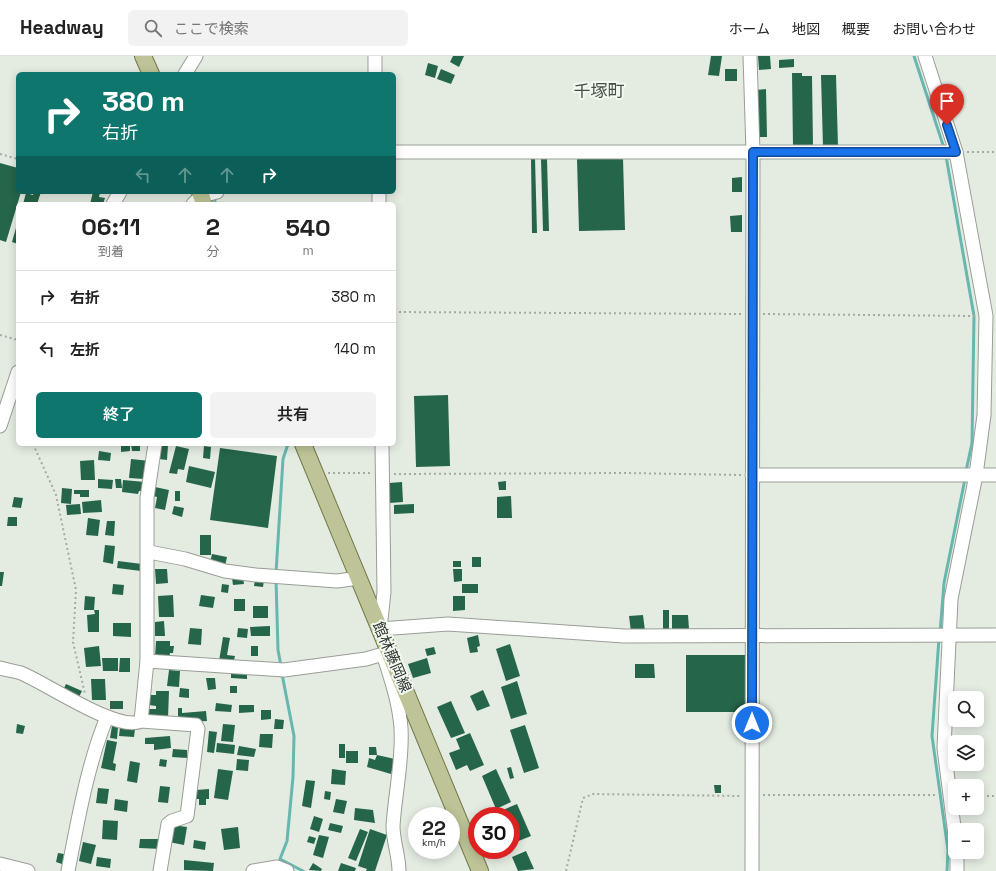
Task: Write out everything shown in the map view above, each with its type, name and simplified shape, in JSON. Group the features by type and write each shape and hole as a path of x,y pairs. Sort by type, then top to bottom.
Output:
{"main road":[{"path":"143,56 150,72"},
{"name":"館林藤岡線","path":"304,446 380,629 386,653 480,871"}],"street":[{"path":"186,72 196,56"},
{"path":"375,56 376,72"},
{"path":"750,56 753,152 752,871"},
{"path":"925,56 956,152 986,316 984,415 976,475 950,599 944,748 948,779"},
{"path":"396,152 956,152"},
{"path":"200,199 212,194"},
{"path":"0,426 16,378"},
{"path":"141,721 147,661 147,498 155,446"},
{"path":"382,446 384,592 380,629 448,624 624,636 996,635"},
{"path":"752,475 996,475"},
{"path":"148,552 184,559 225,571 256,575 337,581 359,578"},
{"path":"147,661 284,670 366,659 386,653 396,694 401,728 401,749 393,827 399,858 399,871"},
{"path":"0,668 20,673 107,718 125,722 141,721 196,725 198,729 187,816 172,821 168,824 160,871"},
{"path":"59,871 69,871 95,751 107,718"},
{"path":"957,859 957,871"},
{"path":"0,864 21,871 28,871"},
{"path":"253,871 276,867 288,871"}],"path":[{"path":"956,152 996,152"},
{"path":"0,154 16,158"},
{"path":"396,312 986,316"},
{"path":"0,335 16,339"},
{"path":"34,446 56,495 76,590 73,642 88,708"},
{"path":"315,473 624,473 752,475"},
{"path":"566,871 583,798 593,794 751,796 776,794 948,795"},
{"path":"984,796 996,796"}],"building":[{"path":"453,56 464,56 459,67 450,62"},
{"path":"711,56 722,56 719,76 708,75"},
{"path":"758,56 770,56 771,69 759,70"},
{"path":"794,59 794,67 779,68 779,60"},
{"path":"428,63 438,66 435,78 425,75"},
{"path":"441,69 455,75 451,84 437,79"},
{"path":"725,69 737,69 737,81 725,81"},
{"path":"792,73 802,73 802,76 812,76 813,147 793,147"},
{"path":"821,75 836,75 838,147 823,147"},
{"path":"766,89 767,137 758,137 756,90"},
{"path":"531,158 535,158 537,233 532,233"},
{"path":"623,158 625,230 579,231 577,159"},
{"path":"541,159 547,159 549,231 543,231"},
{"path":"0,163 16,167 16,194 20,194 18,202 16,202 16,209 6,242 0,240"},
{"path":"742,177 742,192 732,192 732,178"},
{"path":"26,194 40,194 38,202 24,202"},
{"path":"92,194 100,194 99,197 105,198 104,202 90,202"},
{"path":"742,215 742,232 731,232 730,216"},
{"path":"16,228 16,243 12,242"},
{"path":"448,395 450,466 416,467 414,396"},
{"path":"121,446 130,446 130,451 121,452"},
{"path":"131,446 140,446 140,451 132,451"},
{"path":"161,446 168,446 167,460 159,459"},
{"path":"176,446 189,449 184,470 178,469 177,474 169,473"},
{"path":"204,446 211,447 210,459 203,458"},
{"path":"220,448 277,456 268,528 210,520"},
{"path":"99,451 111,453 110,461 98,460"},
{"path":"131,459 150,461 144,479 129,478"},
{"path":"94,460 95,480 81,480 80,461"},
{"path":"189,466 215,472 211,488 186,482"},
{"path":"98,479 113,480 112,489 98,488"},
{"path":"115,479 121,479 122,488 116,488"},
{"path":"123,480 145,482 144,491 139,491 138,494 122,492"},
{"path":"506,481 506,490 499,490 498,482"},
{"path":"402,482 403,502 389,503 389,483"},
{"path":"155,487 169,490 165,510 155,508 157,497 153,496"},
{"path":"62,488 72,489 71,504 61,503"},
{"path":"74,490 89,490 89,497 80,497 80,494 74,494"},
{"path":"175,491 180,491 180,501 175,501"},
{"path":"511,496 512,518 497,518 497,497"},
{"path":"14,497 23,498 21,508 12,507"},
{"path":"101,500 102,512 83,513 82,502"},
{"path":"80,504 81,514 67,515 66,505"},
{"path":"414,504 414,513 394,514 394,505"},
{"path":"174,506 184,508 182,517 172,514"},
{"path":"8,517 17,517 17,526 7,526"},
{"path":"88,518 100,520 98,536 86,535"},
{"path":"107,521 115,521 114,536 105,535"},
{"path":"200,535 211,535 211,555 200,555"},
{"path":"105,545 115,546 113,564 103,562"},
{"path":"212,554 227,557 225,566 210,563"},
{"path":"472,557 481,557 481,567 472,567"},
{"path":"118,561 142,564 141,571 117,568"},
{"path":"453,561 461,561 461,567 453,567"},
{"path":"155,569 167,569 168,583 156,584"},
{"path":"453,569 462,569 462,581 454,582"},
{"path":"0,572 4,572 2,586 0,586"},
{"path":"243,577 244,584 233,585 232,578"},
{"path":"255,579 264,580 263,587 254,586"},
{"path":"113,584 124,585 123,595 112,594"},
{"path":"222,584 229,585 228,593 221,592"},
{"path":"462,584 478,584 478,593 462,593"},
{"path":"173,595 174,617 159,617 158,596"},
{"path":"201,595 215,597 213,608 199,606"},
{"path":"85,596 95,597 94,610 84,610"},
{"path":"453,596 465,596 465,610 453,611"},
{"path":"234,599 245,599 245,611 234,611"},
{"path":"253,606 268,606 268,618 253,618"},
{"path":"94,610 99,610 99,632 88,632 87,615 95,614"},
{"path":"663,610 669,610 669,631 663,631"},
{"path":"643,615 645,631 631,632 629,616"},
{"path":"672,615 688,615 689,629 672,629"},
{"path":"164,621 165,636 155,636 155,622"},
{"path":"113,623 131,623 131,637 113,636"},
{"path":"270,626 270,636 251,636 250,627"},
{"path":"190,628 202,629 201,645 188,644"},
{"path":"238,628 248,629 247,638 237,637"},
{"path":"478,635 480,646 477,647 478,652 470,653 467,638"},
{"path":"223,637 230,638 227,655 235,656 233,664 219,661"},
{"path":"156,641 170,641 170,646 174,646 173,653 170,653 169,658 155,657"},
{"path":"510,644 520,676 506,681 496,649"},
{"path":"99,646 101,666 86,667 84,648"},
{"path":"251,646 258,646 258,656 251,656"},
{"path":"434,647 436,654 427,656 425,649"},
{"path":"686,655 746,655 746,712 686,712"},
{"path":"102,658 118,658 118,671 103,671"},
{"path":"120,658 130,658 130,672 119,672"},
{"path":"427,658 431,673 413,678 408,664"},
{"path":"635,664 654,664 655,678 635,678"},
{"path":"169,670 180,671 179,687 167,686"},
{"path":"231,671 247,673 247,679 231,678"},
{"path":"206,678 215,678 216,689 208,690"},
{"path":"91,679 105,679 106,700 92,700"},
{"path":"517,681 527,714 511,719 501,687"},
{"path":"66,684 82,691 79,697 63,690"},
{"path":"230,686 237,686 237,693 230,693"},
{"path":"180,688 189,689 189,698 179,697"},
{"path":"483,690 490,706 477,711 470,696"},
{"path":"156,691 169,691 168,718 148,715 149,709 156,709 156,706 149,705 150,695 156,695"},
{"path":"110,701 123,701 123,709 110,709"},
{"path":"451,701 465,733 451,738 437,707"},
{"path":"216,703 232,705 231,712 215,711"},
{"path":"239,705 254,705 254,712 239,713"},
{"path":"178,708 182,708 182,713 206,711 207,721 189,722 178,720"},
{"path":"261,710 271,710 271,719 261,720"},
{"path":"275,719 284,720 283,729 274,729"},
{"path":"17,724 25,726 23,734 16,733"},
{"path":"223,724 235,725 233,742 221,741"},
{"path":"525,725 539,768 524,773 510,730"},
{"path":"112,726 118,727 117,739 110,738"},
{"path":"120,727 135,729 134,737 119,736"},
{"path":"209,731 217,732 214,753 207,752"},
{"path":"470,733 484,765 470,771 467,765 456,770 449,753 460,749 456,739"},
{"path":"260,734 273,734 272,748 259,747"},
{"path":"170,736 171,748 154,750 154,744 145,744 145,738"},
{"path":"107,740 117,742 113,763 116,764 115,771 101,768"},
{"path":"217,743 235,745 234,754 216,752"},
{"path":"339,744 345,744 345,758 339,758"},
{"path":"239,746 256,749 254,757 237,755"},
{"path":"369,747 376,747 377,755 369,755"},
{"path":"173,749 187,750 187,758 172,757"},
{"path":"346,751 358,751 358,763 346,763"},
{"path":"377,755 395,759 391,774 367,767 369,758 375,760"},
{"path":"160,759 167,760 166,767 159,766"},
{"path":"237,759 249,760 248,771 236,770"},
{"path":"130,761 140,763 137,783 127,781"},
{"path":"511,767 514,778 510,779 507,768"},
{"path":"218,769 233,771 228,800 214,798"},
{"path":"332,769 346,771 345,785 331,784"},
{"path":"496,769 511,802 500,807 495,807 482,776"},
{"path":"306,780 315,781 311,808 302,806"},
{"path":"714,785 721,785 721,793 715,793"},
{"path":"160,786 170,787 168,803 158,802"},
{"path":"98,788 109,789 107,804 96,803"},
{"path":"209,789 209,799 206,799 206,805 199,805 199,799 196,799 196,790"},
{"path":"325,791 331,792 330,800 324,799"},
{"path":"115,799 128,801 127,812 114,810"},
{"path":"336,799 347,801 344,814 333,812"},
{"path":"517,804 518,807 510,807"},
{"path":"355,808 373,810 375,823 354,820"},
{"path":"520,811 531,836 520,840"},
{"path":"314,816 323,819 319,832 310,829"},
{"path":"103,820 118,821 117,840 102,839"},
{"path":"330,823 343,826 341,833 328,830"},
{"path":"172,825 187,827 184,845 169,842"},
{"path":"238,827 240,848 224,850 221,829"},
{"path":"360,829 368,832 356,861 348,858"},
{"path":"370,829 387,835 375,871 366,871 367,869 358,866"},
{"path":"319,835 329,837 323,858 313,855"},
{"path":"309,836 316,838 314,844 307,842"},
{"path":"140,839 162,839 162,849 139,848"},
{"path":"194,840 206,842 205,850 193,848"},
{"path":"83,842 96,845 91,864 79,861"},
{"path":"526,851 534,869 518,871 513,859 520,859 520,854"},
{"path":"58,853 64,854 62,864 56,862"},
{"path":"97,857 111,859 110,868 96,866"},
{"path":"184,860 214,863 213,871 184,870"},
{"path":"313,863 322,869 321,871 309,870"},
{"path":"341,863 356,868 355,871 338,871"}],"waterway":[{"path":"914,56 944,148"},
{"path":"946,156 974,316 972,443 966,471"},
{"path":"213,196 215,202"},
{"path":"276,573 283,459 287,446"},
{"path":"940,633 944,583 965,479"},
{"path":"276,580 278,650 281,666"},
{"path":"939,638 932,736 948,850 947,871"},
{"path":"282,674 294,736 293,777 287,841 280,859 303,871"}],"district":[{"name":"千塚町","path":"599,91"}],"route":[{"path":"752,723 753,152 956,152 947,125"}]}
